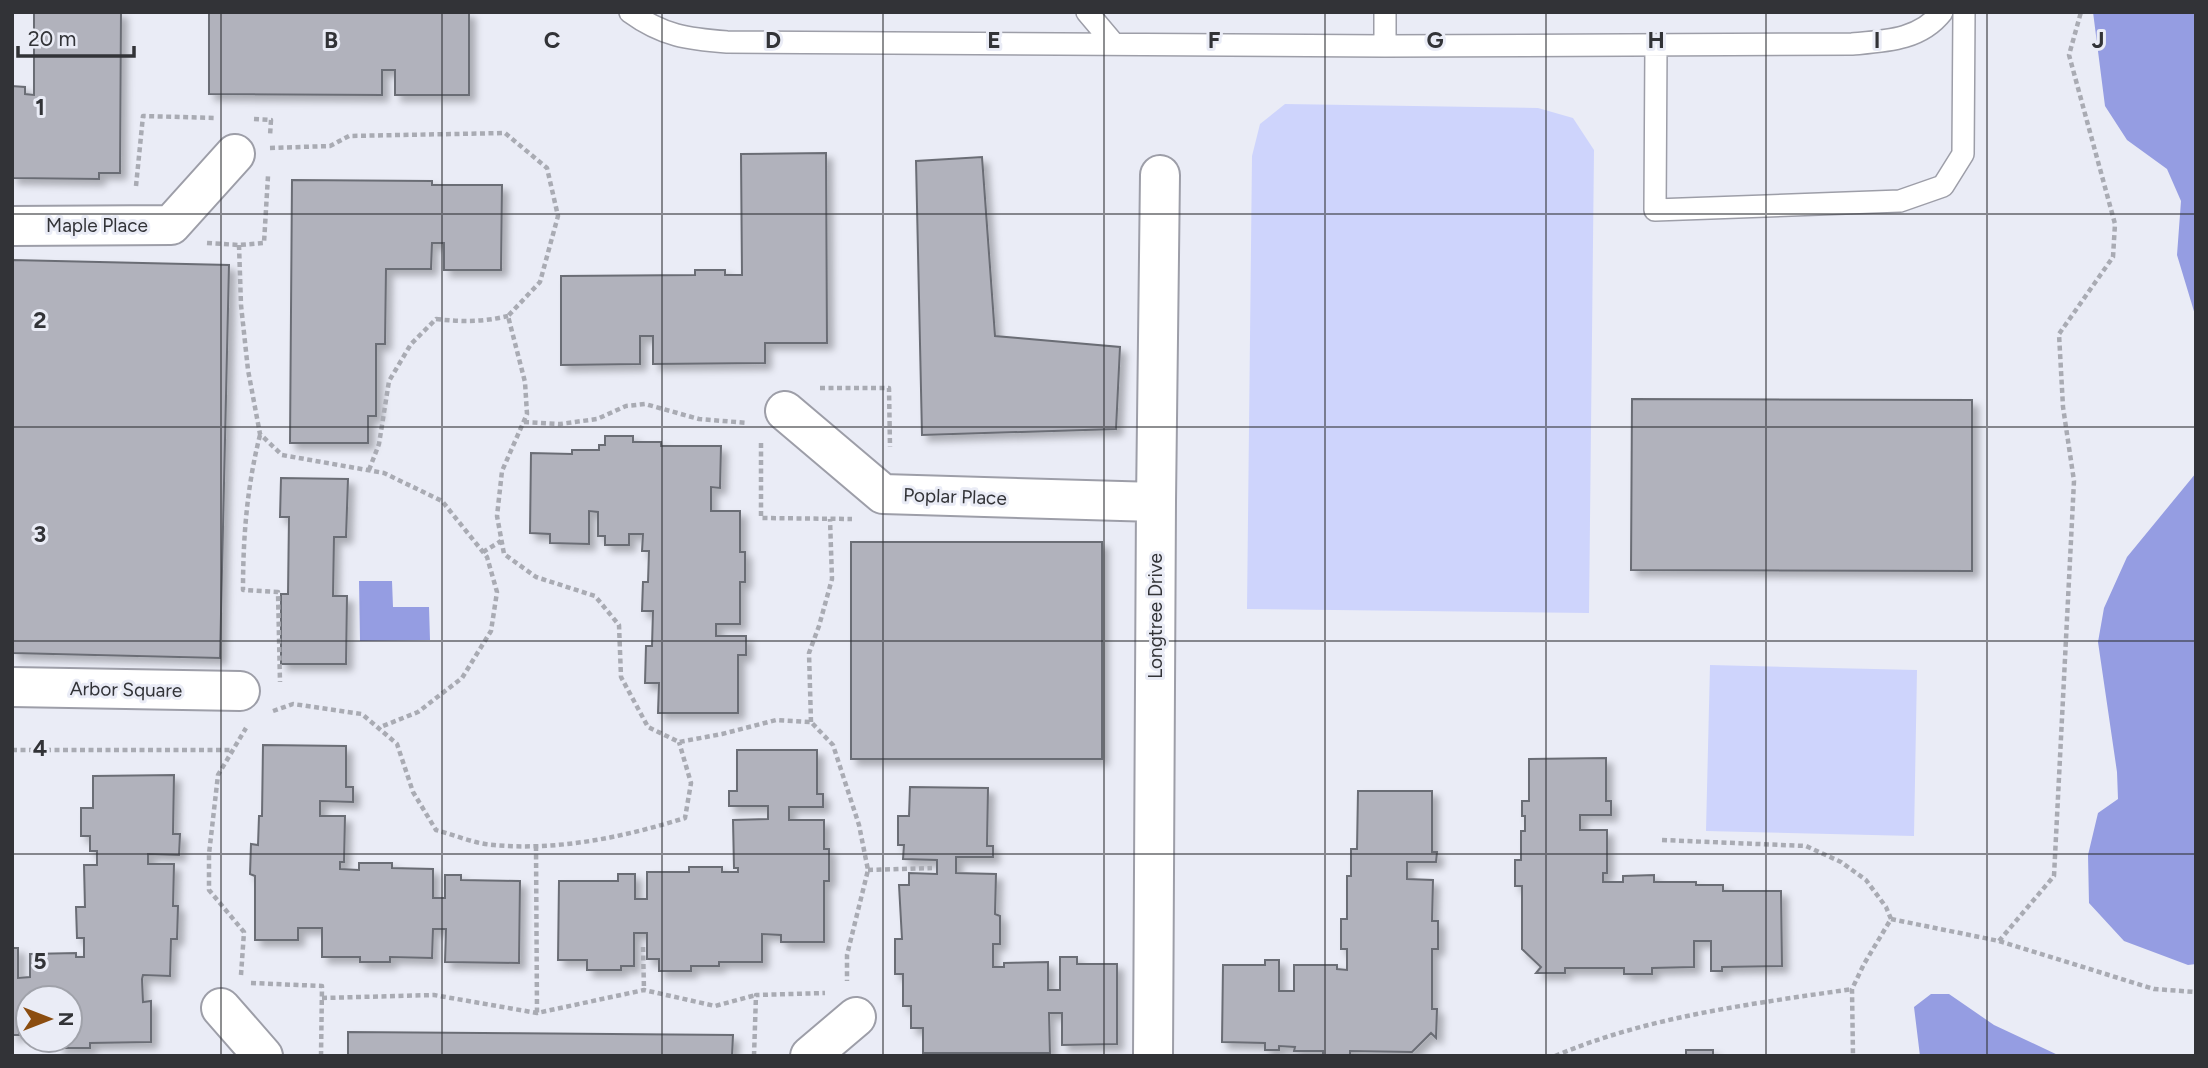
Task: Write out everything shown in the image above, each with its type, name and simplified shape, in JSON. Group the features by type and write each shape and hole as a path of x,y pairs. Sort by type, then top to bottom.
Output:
{"street":[{"name":"Maple Place","path":"12,226 171,225 252,151"},
{"name":"Longtree Drive","path":"1153,1056 1160,175"},
{"name":"Poplar Place","path":"785,411 883,495 1156,502"},
{"name":"Arbor Square","path":"12,687 246,705"},
{"path":"231,995 263,1056"},
{"path":"810,1056 852,1005"}],"lane":[{"path":"630,12 647,24 685,39 699,40 1385,46 1852,44 1903,39 1933,23 1942,12"},
{"path":"1087,12 1114,44"},
{"path":"1385,12 1385,46"},
{"path":"1656,45 1656,211 1900,201 1943,186 1963,153 1964,12"}],"path":[{"path":"1999,941 2054,876 2074,481 2063,407 2060,334 2113,257 2115,224 2069,55 2081,12"},
{"path":"252,151 330,146 349,136 505,133 547,168 558,216 540,282 508,316 473,322 436,319 411,344 389,380 379,444 369,470"},
{"path":"239,245 241,306 248,370 260,434 250,475 243,552 243,590 278,592 280,708"},
{"path":"508,316 525,382 527,414 502,471 497,516 504,554 536,577 595,596 619,625 621,677 648,727 679,742 776,720 811,722"},
{"path":"524,422 560,424 597,419 626,406 645,404 699,419 749,423"},
{"path":"260,434 282,455 384,473 442,501 487,557 497,592 491,631 462,678 418,712 378,728"},
{"path":"830,519 832,579 809,653 811,722 833,745 859,825 868,870 847,955 852,1005"},
{"path":"483,552 501,541"},
{"path":"271,712 293,704 362,714 397,744 413,792 436,830 491,845 548,847 645,830 685,818 691,783 679,742"},
{"path":"231,995 244,932 209,890 209,854 218,775 233,750 246,705"},
{"path":"12,750 233,750"},
{"path":"1662,840 1807,846 1841,862 1866,880 1886,907 1891,919"},
{"path":"536,846 537,1013"},
{"path":"868,870 932,868"},
{"path":"1891,919 1999,941 2154,989 2196,992"},
{"path":"1853,1056 1852,989 1891,919"},
{"path":"643,947 644,990"},
{"path":"1555,1056 1597,1038 1716,1010 1852,989"},
{"path":"322,998 434,995 537,1013 644,990 715,1006 756,995"}],"shaded area":[{"path":"1285,104 1538,108 1573,118 1594,150 1589,613 1247,609 1252,156 1260,124"},
{"path":"1710,665 1917,670 1914,836 1706,831"}],"water":[{"path":"2093,12 2196,12 2196,318 2177,255 2181,201 2167,169 2127,140 2105,106"},
{"path":"2196,473 2196,964 2188,965 2124,941 2089,903 2088,855 2098,813 2118,799 2117,772 2098,642 2104,608 2127,557"},
{"path":"359,581 392,581 393,607 429,607 430,640 360,641"},
{"path":"1931,994 1949,994 1994,1025 2060,1056 1920,1056 1914,1007"}],"building":[{"path":"34,12 121,12 120,173 99,173 99,179 12,178 12,86 25,87 25,94 34,95"},
{"path":"209,12 469,12 469,95 395,95 395,70 382,70 382,95 209,94"},
{"path":"826,153 827,343 765,343 765,363 653,364 653,336 640,336 640,364 561,365 561,276 695,275 695,270 725,270 725,275 742,275 741,154"},
{"path":"982,157 995,336 1120,347 1116,429 922,435 916,161"},
{"path":"292,180 432,181 432,185 502,185 501,270 444,270 444,243 432,243 431,269 386,269 385,344 376,344 376,416 368,416 368,443 290,443"},
{"path":"12,260 229,265 220,658 12,653"},
{"path":"1632,399 1972,400 1972,571 1631,570"},
{"path":"605,436 633,436 633,442 661,442 661,446 721,446 720,488 711,487 711,511 740,511 740,552 745,552 745,582 740,582 740,624 716,624 716,636 746,636 746,655 738,655 738,713 658,713 659,683 645,683 646,646 652,646 653,611 642,611 643,582 648,582 649,551 642,551 643,534 629,534 629,545 605,545 605,536 598,536 598,512 589,511 589,544 550,543 550,534 530,533 531,453 572,454 572,450 599,450 599,445 605,445"},
{"path":"281,478 348,479 346,537 334,537 333,596 347,596 346,664 281,664 281,594 288,594 289,517 280,517"},
{"path":"851,542 1102,542 1102,759 851,759"},
{"path":"263,745 346,746 346,787 353,787 353,802 320,801 320,816 345,816 344,862 340,862 340,869 359,870 359,863 392,863 392,868 433,869 433,898 445,898 445,875 461,875 461,880 520,881 519,963 445,962 446,929 433,929 432,958 390,957 390,962 360,962 360,957 322,957 322,928 298,928 298,940 255,940 255,876 250,874 251,844 258,845 259,816 262,816"},
{"path":"737,750 817,750 817,794 823,794 823,807 789,807 789,820 824,820 824,849 829,849 829,881 824,881 824,942 781,942 781,935 762,934 762,962 719,962 719,966 691,966 691,971 659,971 659,959 647,959 647,933 634,933 634,966 621,966 621,970 587,970 587,960 558,960 559,881 618,881 618,874 635,874 635,899 647,899 647,872 689,872 689,867 722,867 722,872 738,872 738,868 734,868 733,820 768,819 768,806 729,806 729,791 737,791"},
{"path":"1606,758 1606,801 1611,801 1611,815 1580,815 1580,830 1607,830 1607,873 1603,873 1603,882 1623,882 1623,876 1654,875 1654,882 1723,885 1723,891 1781,891 1782,966 1722,967 1722,971 1711,971 1711,941 1694,941 1694,967 1652,968 1652,974 1624,974 1624,968 1565,968 1565,973 1536,973 1541,967 1522,949 1522,886 1515,886 1515,860 1521,860 1521,831 1525,831 1522,801 1529,801 1529,759"},
{"path":"174,775 173,834 180,834 179,855 148,854 148,864 174,864 173,906 178,906 177,939 171,939 170,976 143,975 142,979 143,1002 151,1001 151,1042 90,1043 90,1048 84,1048 84,984 14,984 12,1035 12,948 18,948 18,978 30,977 30,954 76,953 76,957 84,957 84,938 77,938 76,907 85,907 84,865 97,865 97,851 90,851 90,836 81,836 81,808 93,808 93,776"},
{"path":"910,787 988,788 987,846 993,846 993,857 956,857 956,873 996,874 995,914 1000,916 1000,944 993,944 993,967 1004,967 1004,963 1048,962 1048,990 1060,990 1060,957 1077,957 1077,964 1117,964 1117,1044 1062,1045 1062,1013 1049,1013 1050,1053 923,1053 923,1028 911,1028 911,1006 903,1006 903,974 895,974 895,939 902,939 899,885 909,885 909,873 937,874 937,860 903,859 904,845 898,845 898,816 909,816"},
{"path":"1358,791 1432,791 1432,852 1437,852 1436,862 1407,862 1407,879 1433,880 1432,921 1438,921 1438,949 1432,949 1432,1009 1437,1009 1436,1038 1431,1033 1412,1052 1350,1051 1350,1056 1323,1056 1323,1051 1294,1051 1295,1047 1279,1046 1279,1050 1265,1050 1265,1043 1222,1042 1223,965 1265,965 1265,960 1279,960 1279,991 1294,991 1294,965 1337,965 1337,969 1347,970 1347,949 1341,949 1341,919 1347,919 1347,876 1351,876 1351,849 1357,849"},
{"path":"348,1032 733,1035 732,1056 348,1056"},
{"path":"1686,1050 1713,1050 1713,1056 1686,1056"}]}
